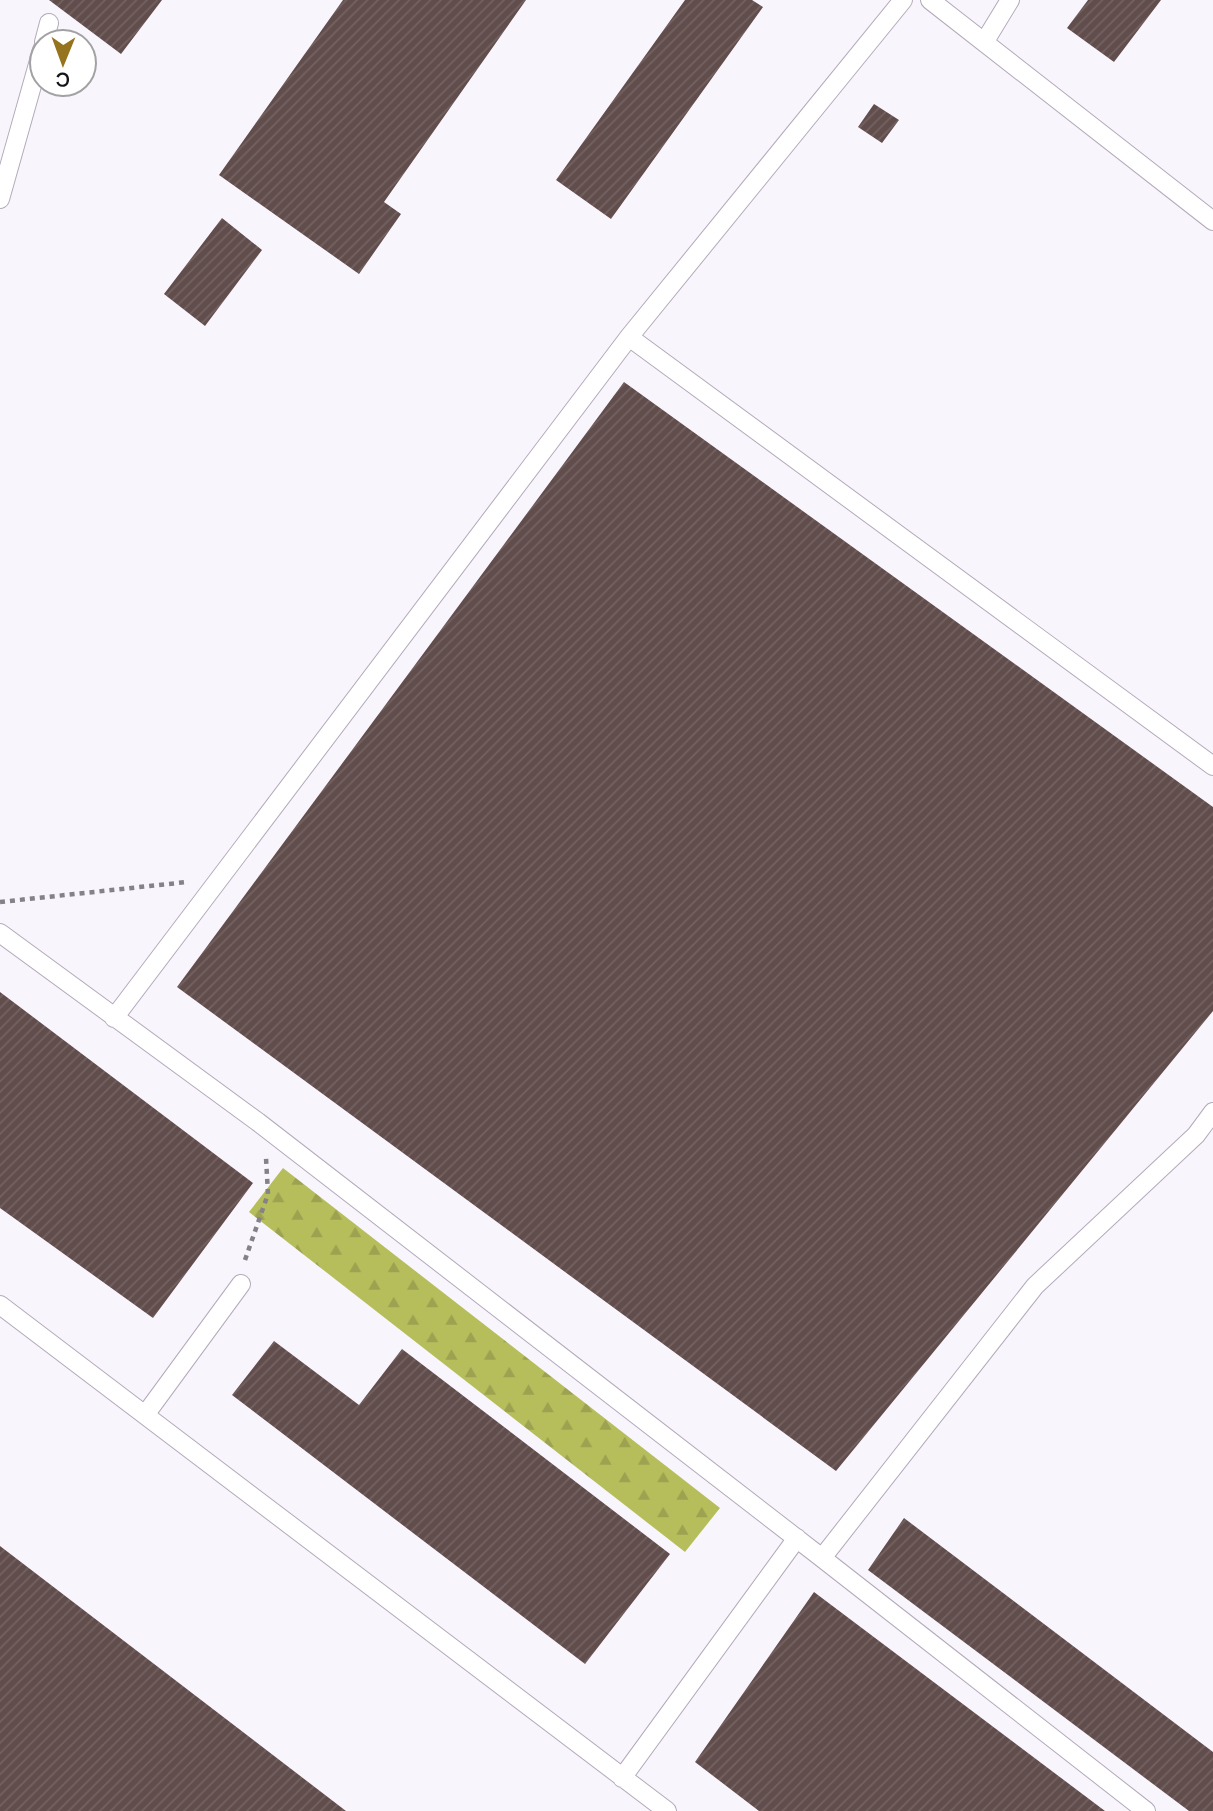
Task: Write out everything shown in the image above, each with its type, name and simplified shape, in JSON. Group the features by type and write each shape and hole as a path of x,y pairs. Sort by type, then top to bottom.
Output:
{"lane":[{"path":"114,1018 629,337 903,0"},
{"path":"930,0 1213,221"},
{"path":"985,41 1010,0"},
{"path":"48,28 49,23"},
{"path":"0,199 28,98"},
{"path":"629,337 1213,766"},
{"path":"0,933 258,1122 1146,1811"},
{"path":"822,1558 1034,1286 1196,1135 1213,1112"},
{"path":"145,1415 241,1284"},
{"path":"2,1311 145,1415 667,1811"},
{"path":"622,1778 797,1538"}],"path":[{"path":"0,902 219,879"},
{"path":"241,1284 238,1279 268,1194 266,1160 258,1122"}],"green space":[{"path":"283,1168 720,1508 685,1552 249,1212"}],"building":[{"path":"49,0 162,0 121,54 98,37 98,28 86,28"},
{"path":"343,0 526,0 384,202 401,214 359,274 219,175"},
{"path":"685,0 752,0 763,7 611,219 556,180"},
{"path":"1088,0 1161,0 1114,62 1067,28"},
{"path":"874,104 899,120 882,143 858,127"},
{"path":"222,218 262,250 205,326 164,294"},
{"path":"624,382 1213,807 1213,1011 836,1471 177,987"},
{"path":"0,992 253,1183 153,1318 0,1208"},
{"path":"274,1341 359,1405 402,1349 670,1554 585,1664 232,1395"},
{"path":"904,1518 1213,1752 1213,1811 1189,1811 868,1570"},
{"path":"0,1546 346,1811 0,1811"},
{"path":"814,1592 1105,1811 759,1811 695,1762"}]}
